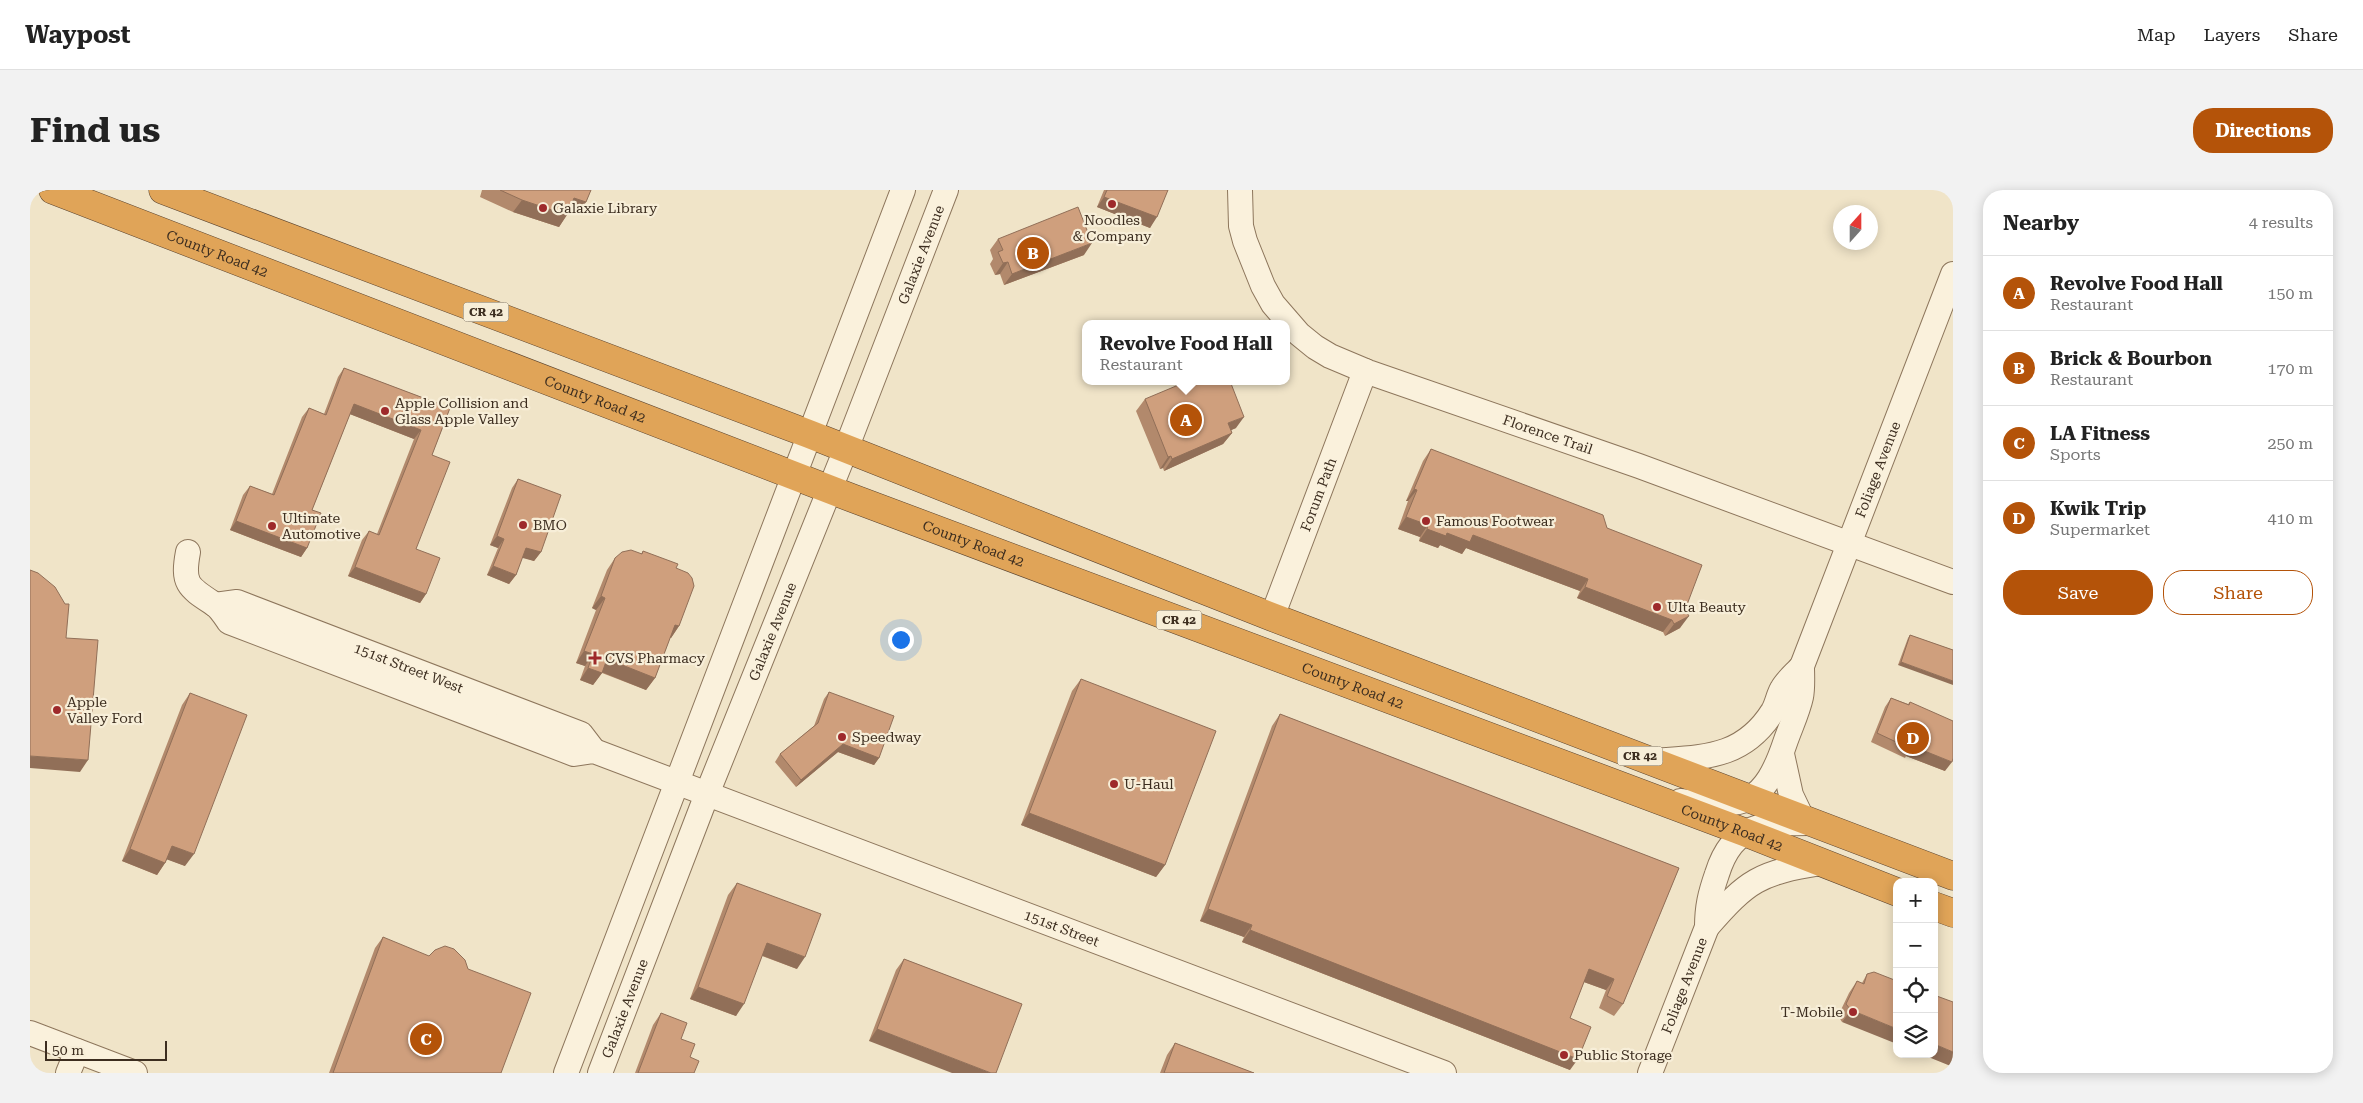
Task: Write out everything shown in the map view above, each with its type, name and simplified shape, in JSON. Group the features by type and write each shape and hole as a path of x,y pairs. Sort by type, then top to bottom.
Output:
{"highway":[{"name":"County Road 42","path":"53,190 830,489 1716,821 1893,891"},
{"name":"CR 42","path":"163,190 809,434 1272,617 1953,876"},
{"path":"1938,907 1953,913"}],"street":[{"path":"566,1073 904,190"},
{"name":"Galaxie Avenue","path":"600,1073 707,794 846,449 946,190"},
{"name":"Florence Trail","path":"1240,190 1241,226 1245,241 1263,286 1273,304 1287,320"},
{"name":"Foliage Avenue","path":"1651,797 1711,805 1731,804 1750,798 1762,790 1770,780 1782,754 1801,696 1802,666 1953,274"},
{"name":"Florence Trail","path":"1290,324 1315,347 1330,356 1365,371 1639,466 1953,582"},
{"name":"Forum Path","path":"1272,617 1365,371"},
{"name":"151st Street West","path":"188,552 184,570 190,586 201,598 215,605 237,602 246,605 582,734 594,751 678,783"},
{"name":"Foliage Avenue","path":"1653,761 1710,757 1729,750 1762,726 1773,710 1782,688 1802,666"},
{"path":"1744,832 1809,820 1791,795 1782,754"},
{"name":"151st Street","path":"678,783 1444,1073"},
{"path":"1716,821 1725,852"},
{"name":"Foliage Avenue","path":"1707,927 1707,903 1725,852 1744,832"},
{"name":"Foliage Avenue","path":"1650,1073 1707,927 1736,894 1756,880 1774,872 1822,864"},
{"path":"30,1033 77,1051 104,1068 134,1073"},
{"path":"68,1073 77,1051"}],"building":[{"path":"500,190 591,190 586,202 574,198 567,215 522,200"},
{"path":"1107,190 1168,190 1157,217 1104,197"},
{"path":"1078,207 1092,243 1012,274 1008,262 1003,263 998,252 1003,250 998,239"},
{"path":"344,368 450,408 432,455 450,462 416,549 440,558 426,594 355,567 369,531 379,535 421,430 354,404 312,510 321,513 307,548 236,521 250,486 274,495 309,408 326,415"},
{"path":"1178,385 1232,385 1244,417 1228,423 1232,433 1172,459 1171,456 1168,457 1145,399"},
{"path":"1431,449 1603,515 1607,528 1702,565 1685,610 1689,616 1674,624 1672,620 1585,587 1588,579 1473,535 1470,542 1447,533 1446,536 1427,529 1428,525 1406,517 1417,490 1414,489"},
{"name":"BMO","path":"518,479 561,495 541,552 526,548 516,575 493,566 504,539 497,536"},
{"name":"CVS Pharmacy","path":"631,550 642,554 643,551 678,564 676,568 688,573 692,578 694,586 679,626 675,625 655,678 607,659 602,673 588,668 593,654 584,651 605,598 601,596 615,558 622,552"},
{"name":"Apple Valley Ford","path":"30,570 38,573 55,587 65,604 69,604 66,638 98,640 88,760 30,756"},
{"path":"1910,635 1953,650 1953,681 1901,662"},
{"name":"U-Haul","path":"1081,679 1216,731 1165,865 1029,813"},
{"path":"829,692 894,716 879,758 843,744 801,780 780,754 818,723"},
{"path":"190,693 247,715 194,854 172,846 165,863 130,849"},
{"path":"1891,698 1909,705 1910,702 1953,721 1952,762 1912,746 1911,749 1877,733"},
{"path":"1280,714 1679,868 1623,1004 1607,996 1614,979 1589,969 1570,1018 1591,1027 1578,1059 1250,930 1252,925 1208,909"},
{"path":"737,883 821,914 805,957 767,943 744,1004 698,987"},
{"path":"383,937 429,956 435,950 445,946 454,949 465,960 468,969 531,993 501,1073 333,1073"},
{"path":"904,959 1022,1004 996,1073 991,1073 877,1029"},
{"path":"1874,972 1893,979 1893,1027 1851,1010 1846,1004 1857,981 1864,984 1867,974"},
{"path":"1938,996 1953,1002 1953,1052 1938,1046"},
{"path":"661,1013 687,1023 681,1039 695,1044 690,1057 699,1061 694,1073 638,1073"},
{"path":"1175,1043 1254,1073 1164,1073"}],"place":[{"name":"Noodles & Company","path":"1112,204"},
{"name":"Galaxie Library","path":"543,208"},
{"name":"Brick & Bourbon","path":"1033,253"},
{"name":"Apple Collision and Glass Apple Valley","path":"385,411"},
{"name":"Revolve Food Hall","path":"1186,420"},
{"name":"Famous Footwear","path":"1426,521"},
{"name":"BMO","path":"523,525"},
{"name":"Ultimate Automotive","path":"272,526"},
{"name":"Ulta Beauty","path":"1657,607"},
{"name":"CVS Pharmacy","path":"595,658"},
{"name":"Apple Valley Ford","path":"57,710"},
{"name":"Speedway","path":"842,737"},
{"name":"Kwik Trip","path":"1913,738"},
{"name":"U-Haul","path":"1114,784"},
{"name":"T-Mobile","path":"1853,1012"},
{"name":"LA Fitness","path":"426,1039"},
{"name":"Public Storage","path":"1564,1055"}]}
